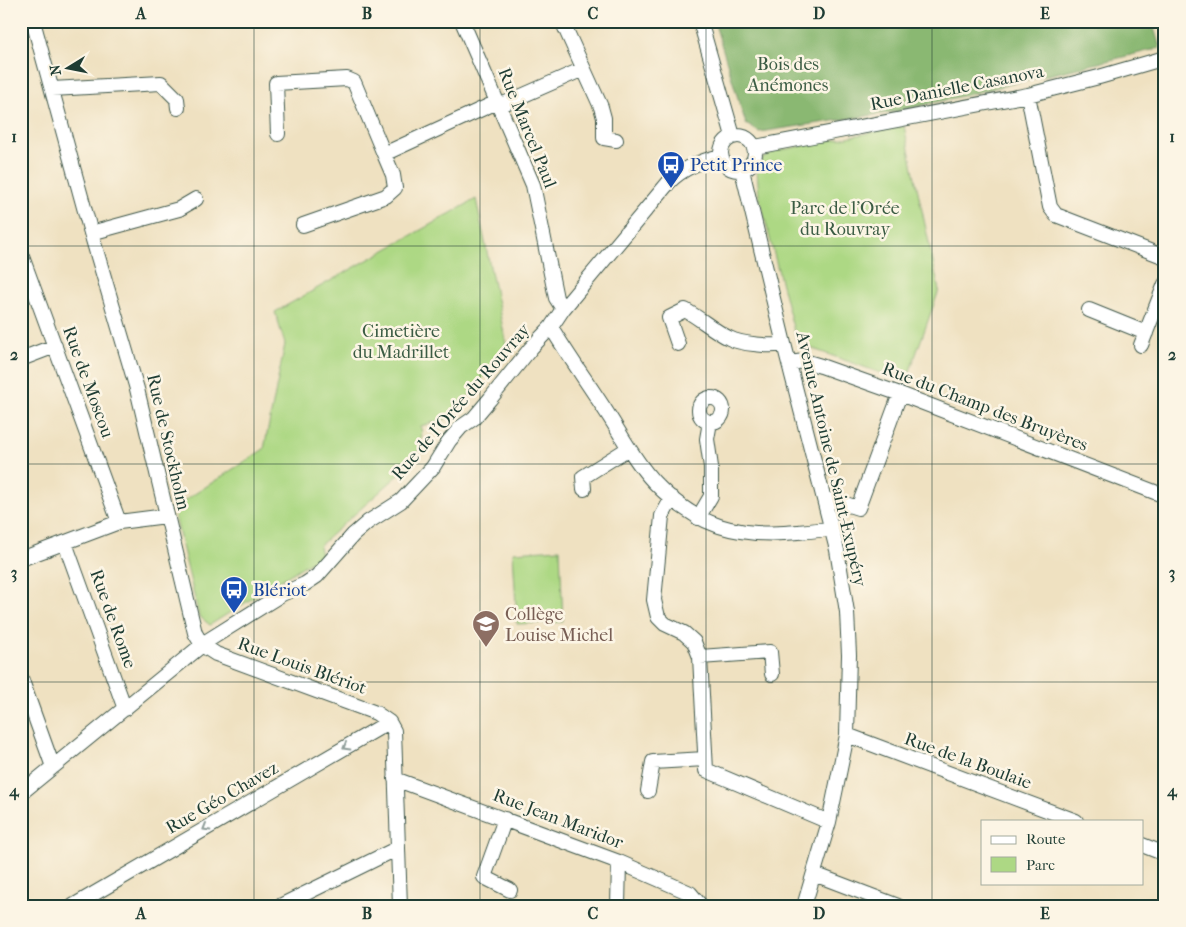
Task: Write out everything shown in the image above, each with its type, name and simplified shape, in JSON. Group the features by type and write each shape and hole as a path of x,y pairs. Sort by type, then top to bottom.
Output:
{"street":[{"name":"Rue de Stockholm","path":"34,21 91,233 137,389 195,633 202,644"},
{"name":"Rue Marcel Paul","path":"462,21 533,185 556,298 563,308"},
{"path":"562,21 601,107 604,118 604,138 616,140"},
{"path":"700,21 733,136"},
{"name":"Rue Danielle Casanova","path":"755,147 1028,95 1099,78 1165,58"},
{"path":"384,154 583,68"},
{"path":"278,134 276,83 347,79 354,82 392,175 394,188 386,196 303,225"},
{"path":"52,89 161,83 176,99 178,108"},
{"path":"1028,95 1050,207 1056,214 1165,257"},
{"path":"733,136 748,138 755,147 756,153 753,163 742,170 728,167 723,162 721,148 733,136"},
{"name":"Rue de l'Orée du Rouvray","path":"202,644 282,594 317,576 353,535 368,522 401,501 433,467 449,441 461,427 474,418 551,326 563,308 672,179 685,169 699,162 722,156"},
{"name":"Avenue Antoine de Saint-Exupéry","path":"742,170 784,344 826,501 840,565 847,612 849,655 847,735 830,822 804,906"},
{"path":"91,233 179,209 196,199"},
{"name":"Rue de Moscou","path":"21,254 119,522"},
{"path":"1088,310 1144,339 1165,284"},
{"path":"678,344 669,318 685,310 729,339 760,344 784,344"},
{"path":"551,326 629,448 653,481 698,518 729,530 750,534 774,534 832,528"},
{"path":"21,359 55,346"},
{"name":"Rue du Champ des Bruyères","path":"790,363 804,361 900,394 1165,496"},
{"path":"826,501 833,500 858,508 900,394"},
{"path":"698,518 710,496 711,467 707,439 710,422"},
{"path":"584,489 583,477 629,448"},
{"path":"672,498 662,516 654,600 658,617 665,624 684,633 694,642 700,657 706,770 830,822"},
{"path":"21,559 119,522 166,516"},
{"name":"Rue de Rome","path":"65,543 125,709"},
{"path":"21,793 202,644"},
{"name":"Rue Louis Blériot","path":"202,644 216,654 376,713 389,722"},
{"path":"700,657 770,652 772,674"},
{"path":"21,678 53,767"},
{"path":"389,722 394,731 400,906"},
{"name":"Rue Géo Chavez","path":"73,906 389,722"},
{"name":"Rue de la Boulaie","path":"847,735 1073,820"},
{"path":"648,791 653,762 705,759"},
{"name":"Rue Jean Maridor","path":"395,779 619,862 690,892 701,906"},
{"path":"505,819 484,877 510,890"},
{"path":"1144,847 1165,854"},
{"path":"280,906 398,848"},
{"path":"618,906 619,862"},
{"path":"814,874 898,906"}],"green space":[{"name":"Bois des Anémones","path":"714,21 1152,21 1160,48 900,111 759,132 746,124"},
{"name":"Parc de l'Orée du Rouvray","path":"904,126 939,290 906,382 802,345 796,339 759,196 757,170 763,158 776,151"},
{"name":"Cimetière du Madrillet","path":"476,199 507,348 452,417 421,426 421,445 412,463 319,546 321,555 210,625 199,616 173,508 264,449 285,344 275,312"},
{"path":"560,549 563,622 517,624 513,552"}],"place":[{"name":"Petit Prince","path":"671,189"},
{"name":"Blériot","path":"234,614"},
{"name":"Collège Louise Michel","path":"486,648"}]}
